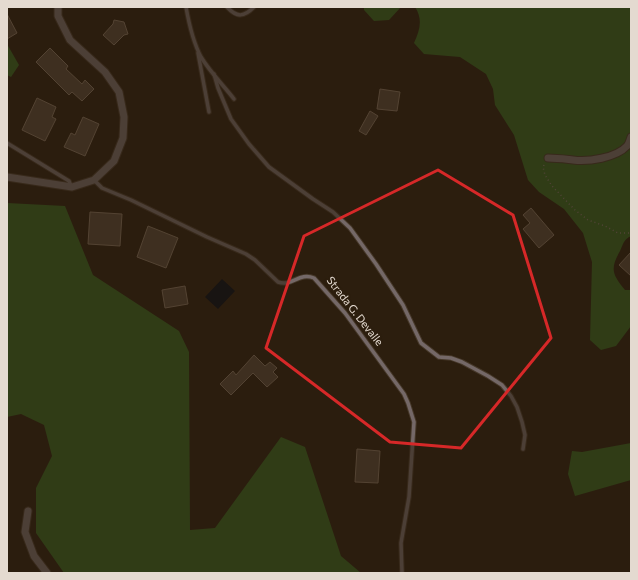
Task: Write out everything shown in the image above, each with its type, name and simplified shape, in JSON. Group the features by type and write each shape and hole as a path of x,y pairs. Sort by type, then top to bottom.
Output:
{"street":[{"path":"7,177 72,187 94,180 114,161 123,138 124,117 119,92 105,72 70,40 58,16 58,7"},
{"path":"548,158 560,158 574,161 604,158 616,154 622,150 627,146 631,137"},
{"path":"28,511 26,532 34,556 47,573"}],"lane":[{"path":"186,7 197,50 209,112"},
{"path":"228,7 234,14 242,15 254,7"},
{"path":"197,50 202,59 234,99"},
{"path":"214,74 218,88 231,119 249,144 269,167 333,212 350,228 403,305 421,343 439,357 451,358 462,362 498,382 507,390 517,407 522,422 524,435 522,449"},
{"path":"7,143 69,182 72,187"},
{"name":"Strada G. Devalle","path":"94,180 102,188 131,200 207,238 246,254 278,282 283,284 304,276 314,278 345,314 404,394 414,422 409,497 401,543 402,573"}],"path":[{"path":"548,158 543,167 545,175 552,186 575,210 588,220 605,226 618,234 631,233"}],"highlighted area":[{"path":"438,170 513,215 551,338 461,448 390,442 266,348 304,236"}],"green space":[{"path":"364,7 401,7 389,20 374,21 364,10"},
{"path":"415,7 631,7 631,236 624,242 615,262 614,271 617,280 625,290 631,290 631,326 616,346 601,350 590,340 592,262 583,233 564,209 539,192 528,180 514,135 495,105 493,89 486,74 460,57 424,54 414,43 420,25 418,11"},
{"path":"7,44 19,65 11,77 7,75"},
{"path":"7,203 65,206 93,275 179,331 189,352 190,530 215,528 281,437 305,447 341,556 361,573 64,573 36,533 36,488 52,456 44,425 21,414 7,417"},
{"path":"631,443 631,480 575,496 568,474 572,451 582,452"}],"water":[{"path":"222,279 235,291 218,309 205,297"}],"building":[{"path":"7,14 17,33 7,39"},
{"path":"114,20 124,22 128,34 124,35 114,45 103,35 113,24"},
{"path":"50,48 68,66 66,69 82,84 85,80 94,89 82,101 72,92 69,95 36,62"},
{"path":"380,89 400,92 397,111 377,109"},
{"path":"37,98 56,107 52,117 56,119 45,141 22,130"},
{"path":"370,111 378,116 366,135 359,131"},
{"path":"83,117 99,124 85,156 64,147 71,133 75,135"},
{"path":"531,208 554,235 539,248 523,229 530,223 523,215"},
{"path":"90,212 122,214 120,246 88,244"},
{"path":"148,226 178,238 166,268 137,257"},
{"path":"631,252 631,276 619,265"},
{"path":"185,286 188,304 165,308 162,290"},
{"path":"254,355 265,366 270,362 277,368 273,372 278,377 267,387 253,373 231,395 220,384 233,371 236,375"},
{"path":"357,449 380,451 378,483 355,482"}]}
